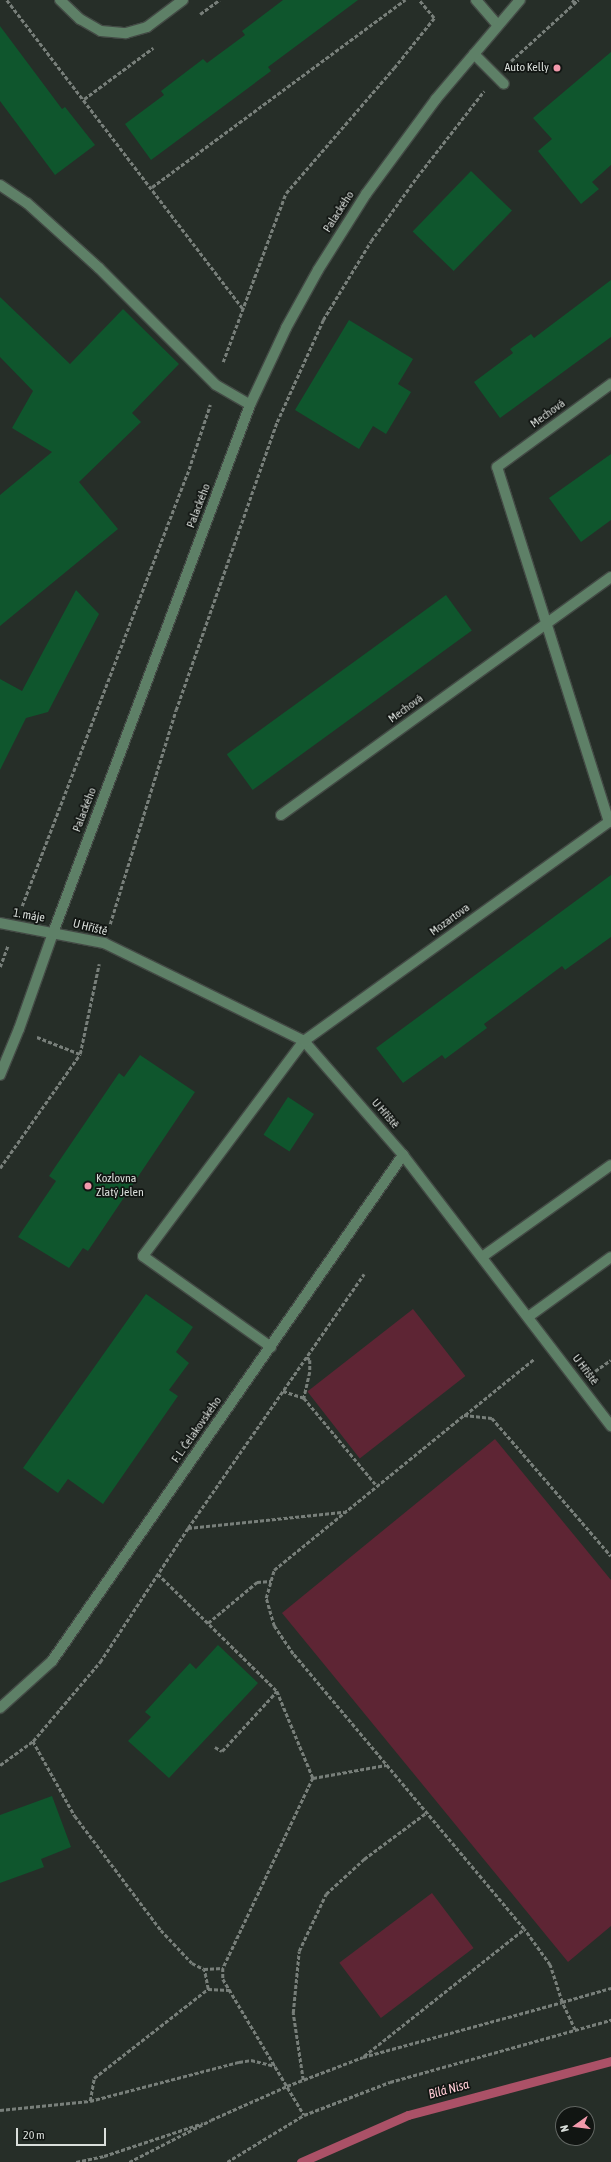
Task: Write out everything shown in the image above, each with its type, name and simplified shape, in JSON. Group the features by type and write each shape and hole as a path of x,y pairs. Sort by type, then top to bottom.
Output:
{"street":[{"path":"60,0 80,20 101,31 126,33 148,27 183,0"},
{"path":"476,0 498,25"},
{"name":"Palackého","path":"0,1075 19,1029 52,933 250,405 286,328 318,270 366,194 436,99 520,0"},
{"path":"474,54 504,84"},
{"path":"0,185 27,203 99,268 216,385 250,405"},
{"name":"Mechová","path":"610,821 497,467 611,384"},
{"name":"Mechová","path":"281,814 611,577"},
{"name":"Mozartova","path":"270,1347 143,1256 304,1040 610,821"},
{"name":"1. máje","path":"0,923 14,927 52,933"},
{"name":"U Hřiště","path":"52,933 104,943 304,1040 403,1155 611,1426"},
{"name":"F. L. Čelakovského","path":"0,1708 52,1661 403,1155"},
{"path":"482,1257 611,1165"},
{"path":"528,1317 611,1257"}],"path":[{"path":"8,0 244,309"},
{"path":"152,187 405,0"},
{"path":"0,967 187,475 228,349 286,193 394,68 434,18 419,0"},
{"path":"572,0 576,3"},
{"path":"0,1168 80,1054 104,943 176,710 280,415 323,320 371,241 417,177 496,75 578,0"},
{"path":"0,1765 33,1741 100,1662 188,1528 364,1274"},
{"path":"550,1346 274,1570 266,1598 274,1626 293,1654 524,1929 550,1965 562,2002 575,2030"},
{"path":"304,1398 310,1372 310,1360 307,1357"},
{"path":"284,1391 304,1398 377,1486"},
{"path":"464,1415 492,1418 611,1556"},
{"path":"188,1528 345,1512"},
{"path":"158,1574 277,1691 313,1778 223,1968 223,1979 304,2115"},
{"path":"208,1623 257,1582 271,1581"},
{"path":"215,1747 222,1751 277,1691"},
{"path":"33,1741 74,1816 161,1930 192,1963 204,1969 223,1968"},
{"path":"313,1778 386,1765"},
{"path":"303,2080 293,2013 299,1951 326,1894 364,1859 426,1813"},
{"path":"363,2057 524,1929"},
{"path":"204,1969 208,1989"},
{"path":"130,2162 211,2120 287,2086 363,2057 611,1988"},
{"path":"90,2101 94,2078 208,1989 230,1990"},
{"path":"227,2162 304,2115 390,2082 611,2020"},
{"path":"0,2110 90,2101 251,2060 275,2066"},
{"path":"76,2162 104,2156 211,2120"}],"shaded area":[{"path":"413,1309 465,1376 360,1458 307,1391"},
{"path":"495,1439 611,1580 611,1926 568,1962 282,1613"},
{"path":"432,1893 474,1948 381,2018 339,1963"}],"building":[{"path":"283,0 358,0 268,67 271,71 151,160 125,124 164,95 161,91 203,59 207,63 245,35 242,31"},
{"path":"0,26 62,109 65,107 95,145 55,175 0,101"},
{"path":"611,52 611,165 592,182 599,189 581,204 538,151 552,139 533,118"},
{"path":"471,171 512,211 454,271 413,231"},
{"path":"611,280 611,337 500,418 474,382 513,353 510,349 531,334 534,338"},
{"path":"0,297 70,364 123,309 179,364 132,413 141,422 79,482 118,529 0,626 0,495 52,452 12,428 33,391 0,357"},
{"path":"349,320 413,359 398,384 411,392 386,434 373,426 359,449 295,410"},
{"path":"611,454 611,520 581,542 549,498"},
{"path":"76,590 99,614 48,712 26,718 0,770 0,679 22,691"},
{"path":"446,595 472,631 253,790 227,754"},
{"path":"611,875 611,937 565,970 562,966 484,1024 487,1028 445,1059 442,1055 403,1083 376,1048"},
{"path":"140,1055 195,1092 88,1251 83,1248 69,1268 18,1237 56,1181 49,1176 119,1073 124,1077"},
{"path":"288,1097 314,1114 289,1152 263,1135"},
{"path":"146,1294 193,1327 176,1352 189,1363 169,1390 178,1396 103,1504 68,1479 58,1493 23,1468"},
{"path":"218,1645 258,1683 169,1778 128,1741 151,1717 145,1712 190,1663 196,1669"},
{"path":"52,1796 71,1847 41,1859 44,1867 0,1883 0,1815"}],"waterway":[{"name":"Bílá Nisa","path":"301,2162 408,2115 611,2061"}],"place":[{"name":"Auto Kelly","path":"557,68"},
{"name":"Kozlovna Zlatý Jelen","path":"88,1186"}]}
